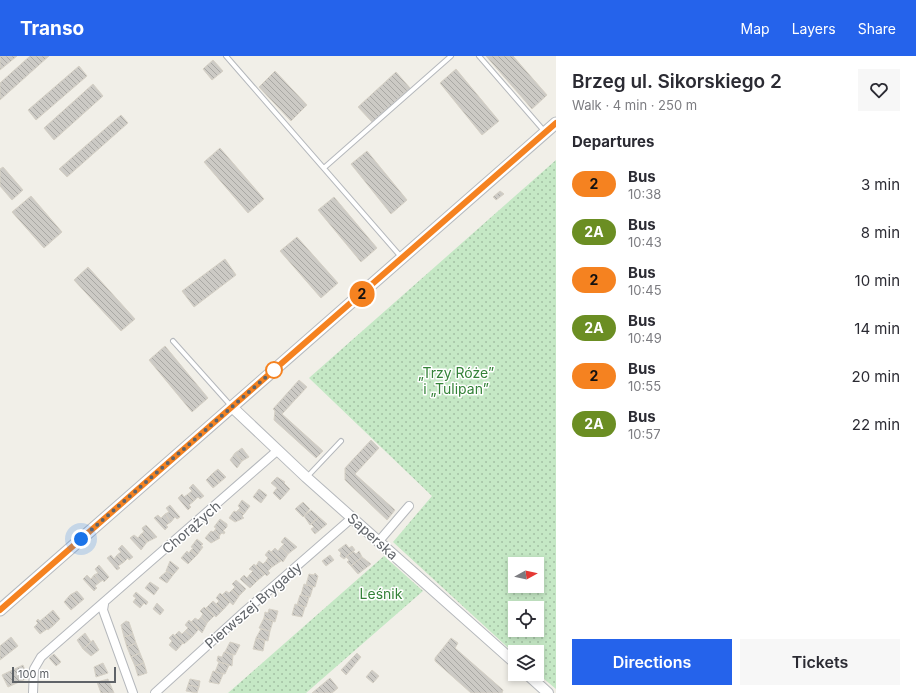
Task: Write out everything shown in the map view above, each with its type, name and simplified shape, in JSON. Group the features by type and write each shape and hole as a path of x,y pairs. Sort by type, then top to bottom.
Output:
{"main road":[{"path":"0,610 555,124"}],"street":[{"name":"Saperska","path":"232,407 306,477 353,517 508,657"},
{"name":"Chorążych","path":"33,693 34,670 41,657 104,604 278,450"},
{"path":"379,542 409,506"},
{"name":"Pierwszej Brygady","path":"155,693 244,612 353,517"},
{"path":"104,604 104,610 133,693"},
{"path":"535,681 548,693"}],"lane":[{"path":"226,56 402,258"},
{"path":"325,168 452,56"},
{"path":"479,56 545,133"},
{"path":"173,341 232,407"},
{"path":"306,477 341,441"}],"green space":[{"name":"„Trzy Róże” i „Tulipan”","path":"556,160 556,689 544,679 544,645 508,645 508,648 393,542 432,496 309,378"},
{"name":"Leśnik","path":"384,556 423,591 306,693 228,693"}],"building":[{"path":"0,56 17,56 0,70"},
{"path":"30,56 49,56 0,100 0,83"},
{"path":"486,56 513,56 547,95 532,109"},
{"path":"213,60 223,71 212,80 203,69"},
{"path":"79,66 87,76 36,120 28,110"},
{"path":"456,69 499,121 482,135 440,83"},
{"path":"275,71 307,105 291,121 259,87"},
{"path":"396,72 410,88 372,122 358,107"},
{"path":"93,84 103,96 54,140 44,128"},
{"path":"121,115 128,123 67,177 59,169"},
{"path":"220,148 264,199 248,213 204,162"},
{"path":"367,151 407,200 391,214 351,164"},
{"path":"3,167 23,190 12,200 0,186 0,169"},
{"path":"500,191 504,194 496,200 493,197"},
{"path":"31,196 62,232 44,248 12,212"},
{"path":"334,197 377,248 361,262 318,210"},
{"path":"297,237 338,283 321,298 280,251"},
{"path":"225,259 236,275 194,307 182,291"},
{"path":"88,267 135,319 121,331 74,280"},
{"path":"165,346 208,398 192,412 149,360"},
{"path":"299,380 307,387 282,414 323,451 316,458 274,420 275,411 273,409"},
{"path":"371,440 379,448 355,474 395,510 387,520 345,480 345,468"},
{"path":"242,448 249,457 242,461 235,453"},
{"path":"235,453 242,461 237,468 230,460"},
{"path":"218,469 226,477 219,483 212,474"},
{"path":"212,474 219,483 213,488 206,480"},
{"path":"277,477 285,482 284,483 290,489 280,500 273,493 277,488 271,483"},
{"path":"193,484 204,496 200,499 198,497 194,501 188,494 192,491 189,488"},
{"path":"259,489 267,495 261,503 253,497"},
{"path":"182,494 184,497 188,494 194,501 189,505 191,507 188,510 178,498"},
{"path":"242,500 250,506 244,514 238,510 240,508 238,506"},
{"path":"303,502 310,509 303,517 295,509"},
{"path":"170,505 180,517 177,519 175,517 171,522 165,514 169,512 166,508"},
{"path":"238,510 244,514 242,516 244,518 235,522 229,518 234,511 236,512"},
{"path":"311,510 319,517 310,525 304,516"},
{"path":"165,514 171,522 166,525 168,527 165,530 154,518 158,515 161,518"},
{"path":"319,517 327,524 315,534 311,529 314,527 311,524"},
{"path":"220,519 227,524 227,527 223,531 225,532 224,534 222,533 220,535 214,527"},
{"path":"146,525 157,537 147,542 141,534 144,532 142,528"},
{"path":"215,530 220,535 220,538 211,543 205,538 211,531 213,532"},
{"path":"141,534 147,542 141,550 130,538 134,535 138,538"},
{"path":"285,537 297,547 288,554 281,547 284,544 281,542"},
{"path":"197,539 203,544 201,546 203,547 197,555 191,550 193,548 191,547"},
{"path":"346,544 349,548 352,546 355,550 344,559 340,556 341,553 338,550"},
{"path":"122,545 133,557 129,560 128,558 124,562 117,555 121,552 118,549"},
{"path":"281,547 288,554 283,562 271,552 275,548 278,551"},
{"path":"191,550 197,555 188,564 181,558 187,551 189,553"},
{"path":"269,550 281,561 272,567 266,561 268,558 265,555"},
{"path":"353,551 356,554 359,551 362,557 351,566 347,562 349,560 346,557"},
{"path":"111,555 114,559 117,555 124,562 118,566 120,568 117,570 107,558"},
{"path":"330,555 334,560 326,566 322,561"},
{"path":"362,557 371,564 358,574 351,566"},
{"path":"170,561 179,568 173,575 166,571"},
{"path":"259,561 263,564 266,561 272,567 268,571 270,573 267,576 256,566"},
{"path":"254,564 265,574 257,581 250,574 253,571 249,569"},
{"path":"99,565 109,577 104,582 103,580 100,582 94,575 98,573 95,569"},
{"path":"167,571 173,575 167,583 159,578"},
{"path":"315,573 318,576 315,587 306,585 309,574 314,575"},
{"path":"250,574 257,581 250,588 240,579 244,575 247,578"},
{"path":"87,575 91,579 94,575 100,582 95,586 97,588 94,591 83,579"},
{"path":"236,580 246,589 239,596 232,590 235,587 232,584"},
{"path":"150,582 159,588 154,595 145,588"},
{"path":"304,584 313,587 310,597 301,595"},
{"path":"232,590 239,596 233,605 222,595 226,591 229,593"},
{"path":"77,591 84,599 78,604 70,595"},
{"path":"136,592 148,602 146,605 144,603 140,608 133,602 136,598 133,596"},
{"path":"220,593 230,602 223,610 216,604 219,601 216,598"},
{"path":"70,595 78,604 71,610 64,602"},
{"path":"300,595 309,597 306,607 297,605"},
{"path":"213,601 223,610 216,617 206,608"},
{"path":"157,603 164,610 160,615 153,609"},
{"path":"295,604 305,607 302,617 292,615"},
{"path":"204,607 214,616 207,623 201,617 203,614 200,611"},
{"path":"269,609 278,611 275,622 264,618 265,612 268,613"},
{"path":"53,610 60,619 54,625 46,616"},
{"path":"46,616 54,625 48,630 40,621"},
{"path":"201,617 207,623 202,633 191,622 195,618 198,620"},
{"path":"264,618 273,621 270,631 259,628"},
{"path":"38,619 47,629 40,634 34,627 38,623 36,621"},
{"path":"189,620 199,629 192,637 185,631 188,628 185,625"},
{"path":"126,621 129,622 133,634 124,637 121,625"},
{"path":"261,629 270,631 268,641 256,638"},
{"path":"179,631 182,634 185,631 192,637 184,644 175,635"},
{"path":"85,633 91,642 83,649 77,640"},
{"path":"133,634 136,643 127,647 124,637"},
{"path":"173,634 183,643 176,651 169,645 172,641 169,638"},
{"path":"11,637 18,646 0,660 0,646"},
{"path":"256,638 265,640 263,651 253,649"},
{"path":"451,638 458,643 455,648 503,690 502,693 471,693 435,661 435,658"},
{"path":"93,640 99,650 91,656 83,649"},
{"path":"230,642 240,645 235,655 225,652"},
{"path":"136,643 140,653 131,657 127,647"},
{"path":"224,652 233,655 232,666 217,661 218,656 222,657"},
{"path":"140,653 144,663 135,666 131,657"},
{"path":"357,653 361,657 346,675 341,670"},
{"path":"54,654 61,662 56,666 49,658"},
{"path":"219,662 229,665 225,674 215,672"},
{"path":"103,663 108,673 96,677 94,667"},
{"path":"144,663 147,673 138,676 135,666"},
{"path":"23,665 28,678 8,687 2,675"},
{"path":"372,670 379,676 373,683 366,677"},
{"path":"213,671 223,674 219,684 209,682"},
{"path":"330,678 338,688 332,693 312,693"},
{"path":"108,679 114,693 101,693 97,682"},
{"path":"190,679 200,681 199,687 188,685"},
{"path":"188,685 199,687 197,693 186,691"}],"bus line":[{"name":"2","path":"0,610 556,123"}],"route":[{"path":"81,539 274,370"}]}
